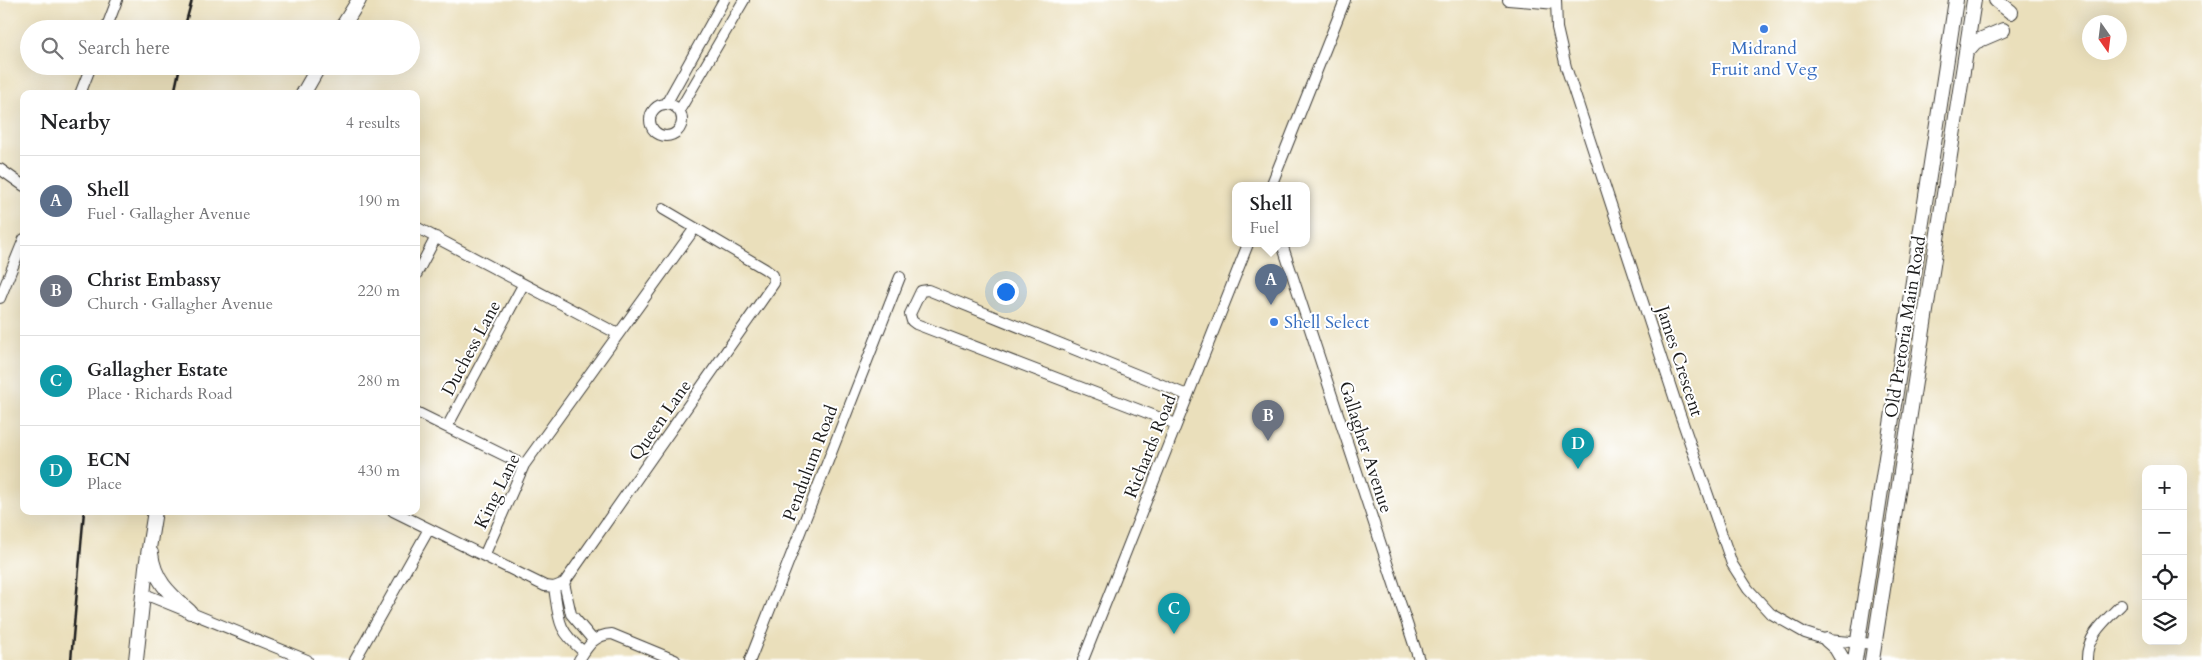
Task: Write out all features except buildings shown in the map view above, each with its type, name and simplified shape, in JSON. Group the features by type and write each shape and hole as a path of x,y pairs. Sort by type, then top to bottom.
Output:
{"main road":[{"path":"347,20 359,0"},
{"name":"Old Pretoria Main Road","path":"1854,660 1956,0"},
{"name":"Old Pretoria Main Road","path":"1872,660 1974,0"},
{"path":"1996,0 2011,12"},
{"path":"1967,50 1975,42 2003,30"},
{"path":"305,90 314,75"},
{"path":"136,660 142,592 154,515"},
{"path":"150,539 152,563 157,578 169,593 190,612"},
{"path":"1828,640 1836,648 1843,660"}],"street":[{"path":"109,20 117,0"},
{"path":"666,104 724,0 742,4 679,111 682,123 676,133 665,136 656,134 651,127 650,115 658,106 666,104 679,111"},
{"path":"1273,182 1344,0"},
{"path":"1508,0 1556,2"},
{"name":"James Crescent","path":"1556,2 1558,28 1566,67 1732,564 1748,589 1770,613 1805,633 1828,640 1875,644"},
{"path":"82,90 87,75"},
{"path":"0,169 20,183"},
{"path":"664,209 695,228"},
{"name":"King Lane","path":"401,515 484,556 524,465 695,228"},
{"name":"Queen Lane","path":"564,583 774,283 773,275 766,269 695,228"},
{"path":"420,229 618,334"},
{"path":"420,268 436,237"},
{"name":"Richards Road","path":"1082,660 1247,247"},
{"name":"Gallagher Avenue","path":"1283,247 1420,660"},
{"path":"0,298 20,249"},
{"name":"Pendulum Road","path":"750,660 900,277"},
{"name":"Duchess Lane","path":"447,427 523,285"},
{"path":"1176,424 916,324 912,321 910,314 921,291 928,290 1188,395"},
{"path":"420,414 524,465"},
{"path":"355,660 429,529"},
{"path":"484,556 545,586 554,587 564,583 571,614 593,640"},
{"path":"554,587 559,620 568,639 582,656 593,640 603,635 622,637 675,660"},
{"path":"142,592 307,660"},
{"path":"2087,660 2086,648 2093,636 2121,605"}],"railway":[{"path":"186,20 192,0"},
{"path":"175,90 178,75"},
{"path":"71,660 84,515"}],"place":[{"name":"Midrand Fruit and Veg","path":"1764,29"},
{"name":"Shell","path":"1271,305"},
{"name":"Shell Select","path":"1274,322"},
{"name":"Christ Embassy","path":"1268,441"},
{"name":"ECN","path":"1578,469"},
{"name":"Gallagher Estate","path":"1174,634"}]}
